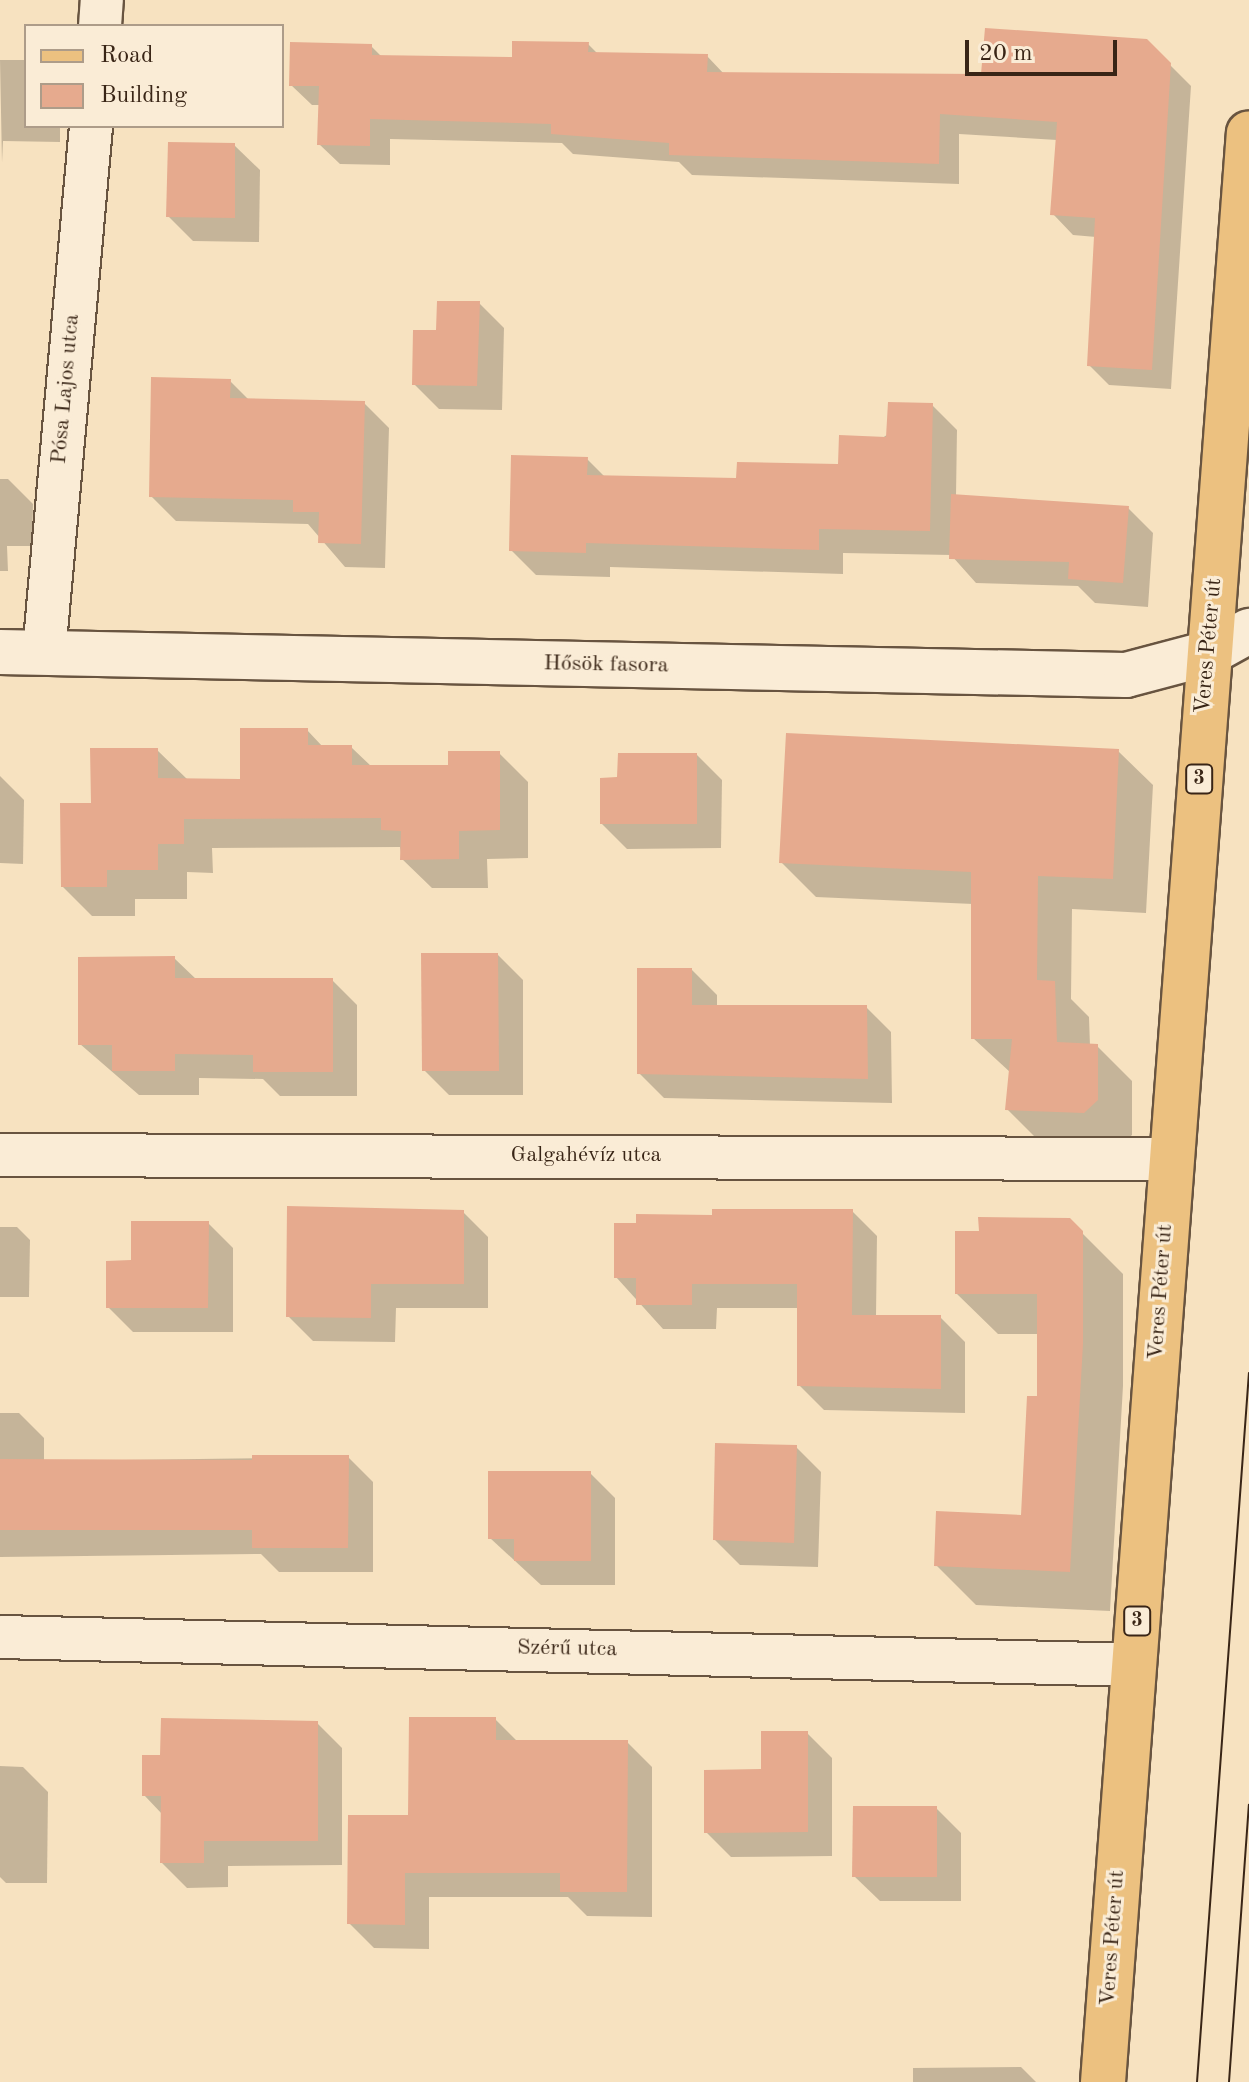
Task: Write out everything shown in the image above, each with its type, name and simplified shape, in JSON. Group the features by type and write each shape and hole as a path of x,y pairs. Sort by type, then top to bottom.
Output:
{"main road":[{"name":"Veres Péter út","path":"1103,2082 1209,653 1235,506 1249,133"}],"street":[{"path":"100,24 102,0"},
{"name":"Pósa Lajos utca","path":"44,653 91,128"},
{"name":"Hősök fasora","path":"0,652 1126,675 1209,653 1249,631"},
{"name":"Galgahévíz utca","path":"0,1155 1171,1159"},
{"name":"Szérű utca","path":"0,1637 1134,1665"}],"building":[{"path":"985,28 1147,39 1171,63 1152,370 1087,366 1095,218 1050,215 1057,122 940,114 939,164 669,155 669,143 551,134 551,124 370,119 370,146 317,145 319,86 289,86 290,42 372,44 372,55 512,57 512,41 589,42 588,52 708,54 707,72 981,74"},
{"path":"168,142 235,143 235,218 166,217"},
{"path":"437,301 480,301 477,386 412,385 413,330 436,330"},
{"path":"151,377 231,379 230,398 365,401 361,544 318,543 319,512 293,512 293,500 149,497"},
{"path":"888,402 933,403 930,531 819,529 819,550 586,543 586,553 509,551 511,455 588,457 587,475 736,478 737,462 838,464 839,435 886,437"},
{"path":"951,494 1129,506 1123,583 1068,579 1069,562 949,559"},
{"path":"240,728 308,728 308,745 352,745 352,765 448,765 448,751 500,751 500,830 459,831 459,859 400,860 401,831 381,830 381,818 184,819 184,844 158,844 158,870 107,870 107,887 61,887 60,803 91,803 90,748 158,748 158,778 240,779"},
{"path":"786,733 1119,749 1113,879 1038,876 1037,980 1055,981 1057,1042 1098,1044 1098,1100 1084,1113 1005,1110 1012,1039 971,1039 971,872 779,863"},
{"path":"618,753 697,753 697,824 600,824 600,778 617,777"},
{"path":"421,953 498,953 499,1071 422,1071"},
{"path":"175,956 175,978 333,978 333,1072 253,1072 253,1055 175,1054 175,1071 112,1071 112,1045 78,1045 78,957"},
{"path":"637,968 692,968 692,1005 867,1005 868,1079 637,1074"},
{"path":"287,1206 464,1210 464,1284 371,1284 371,1318 286,1317"},
{"path":"712,1209 853,1209 852,1315 941,1315 941,1389 797,1386 797,1284 692,1284 692,1305 636,1305 636,1278 614,1278 614,1223 636,1223 636,1214 712,1215"},
{"path":"978,1217 1070,1218 1083,1231 1083,1344 1070,1572 934,1566 936,1511 1021,1515 1027,1396 1037,1396 1037,1294 955,1294 955,1231 979,1231"},
{"path":"131,1221 209,1221 208,1308 106,1308 106,1261 131,1260"},
{"path":"715,1443 797,1445 794,1543 713,1540"},
{"path":"252,1455 349,1455 348,1548 252,1548 252,1530 0,1530 0,1459 252,1460"},
{"path":"488,1471 591,1471 591,1561 514,1561 514,1539 488,1539"},
{"path":"409,1717 496,1717 496,1740 628,1740 627,1892 560,1892 560,1873 405,1873 405,1925 347,1924 348,1815 408,1815"},
{"path":"161,1718 318,1721 318,1841 204,1841 204,1863 160,1863 161,1796 142,1796 142,1755 160,1755"},
{"path":"761,1731 808,1731 808,1832 704,1833 704,1770 761,1769"},
{"path":"853,1806 937,1806 937,1877 852,1877"}],"tram line":[{"path":"1197,2082 1249,1373"},
{"path":"1229,2082 1249,1805"}]}
